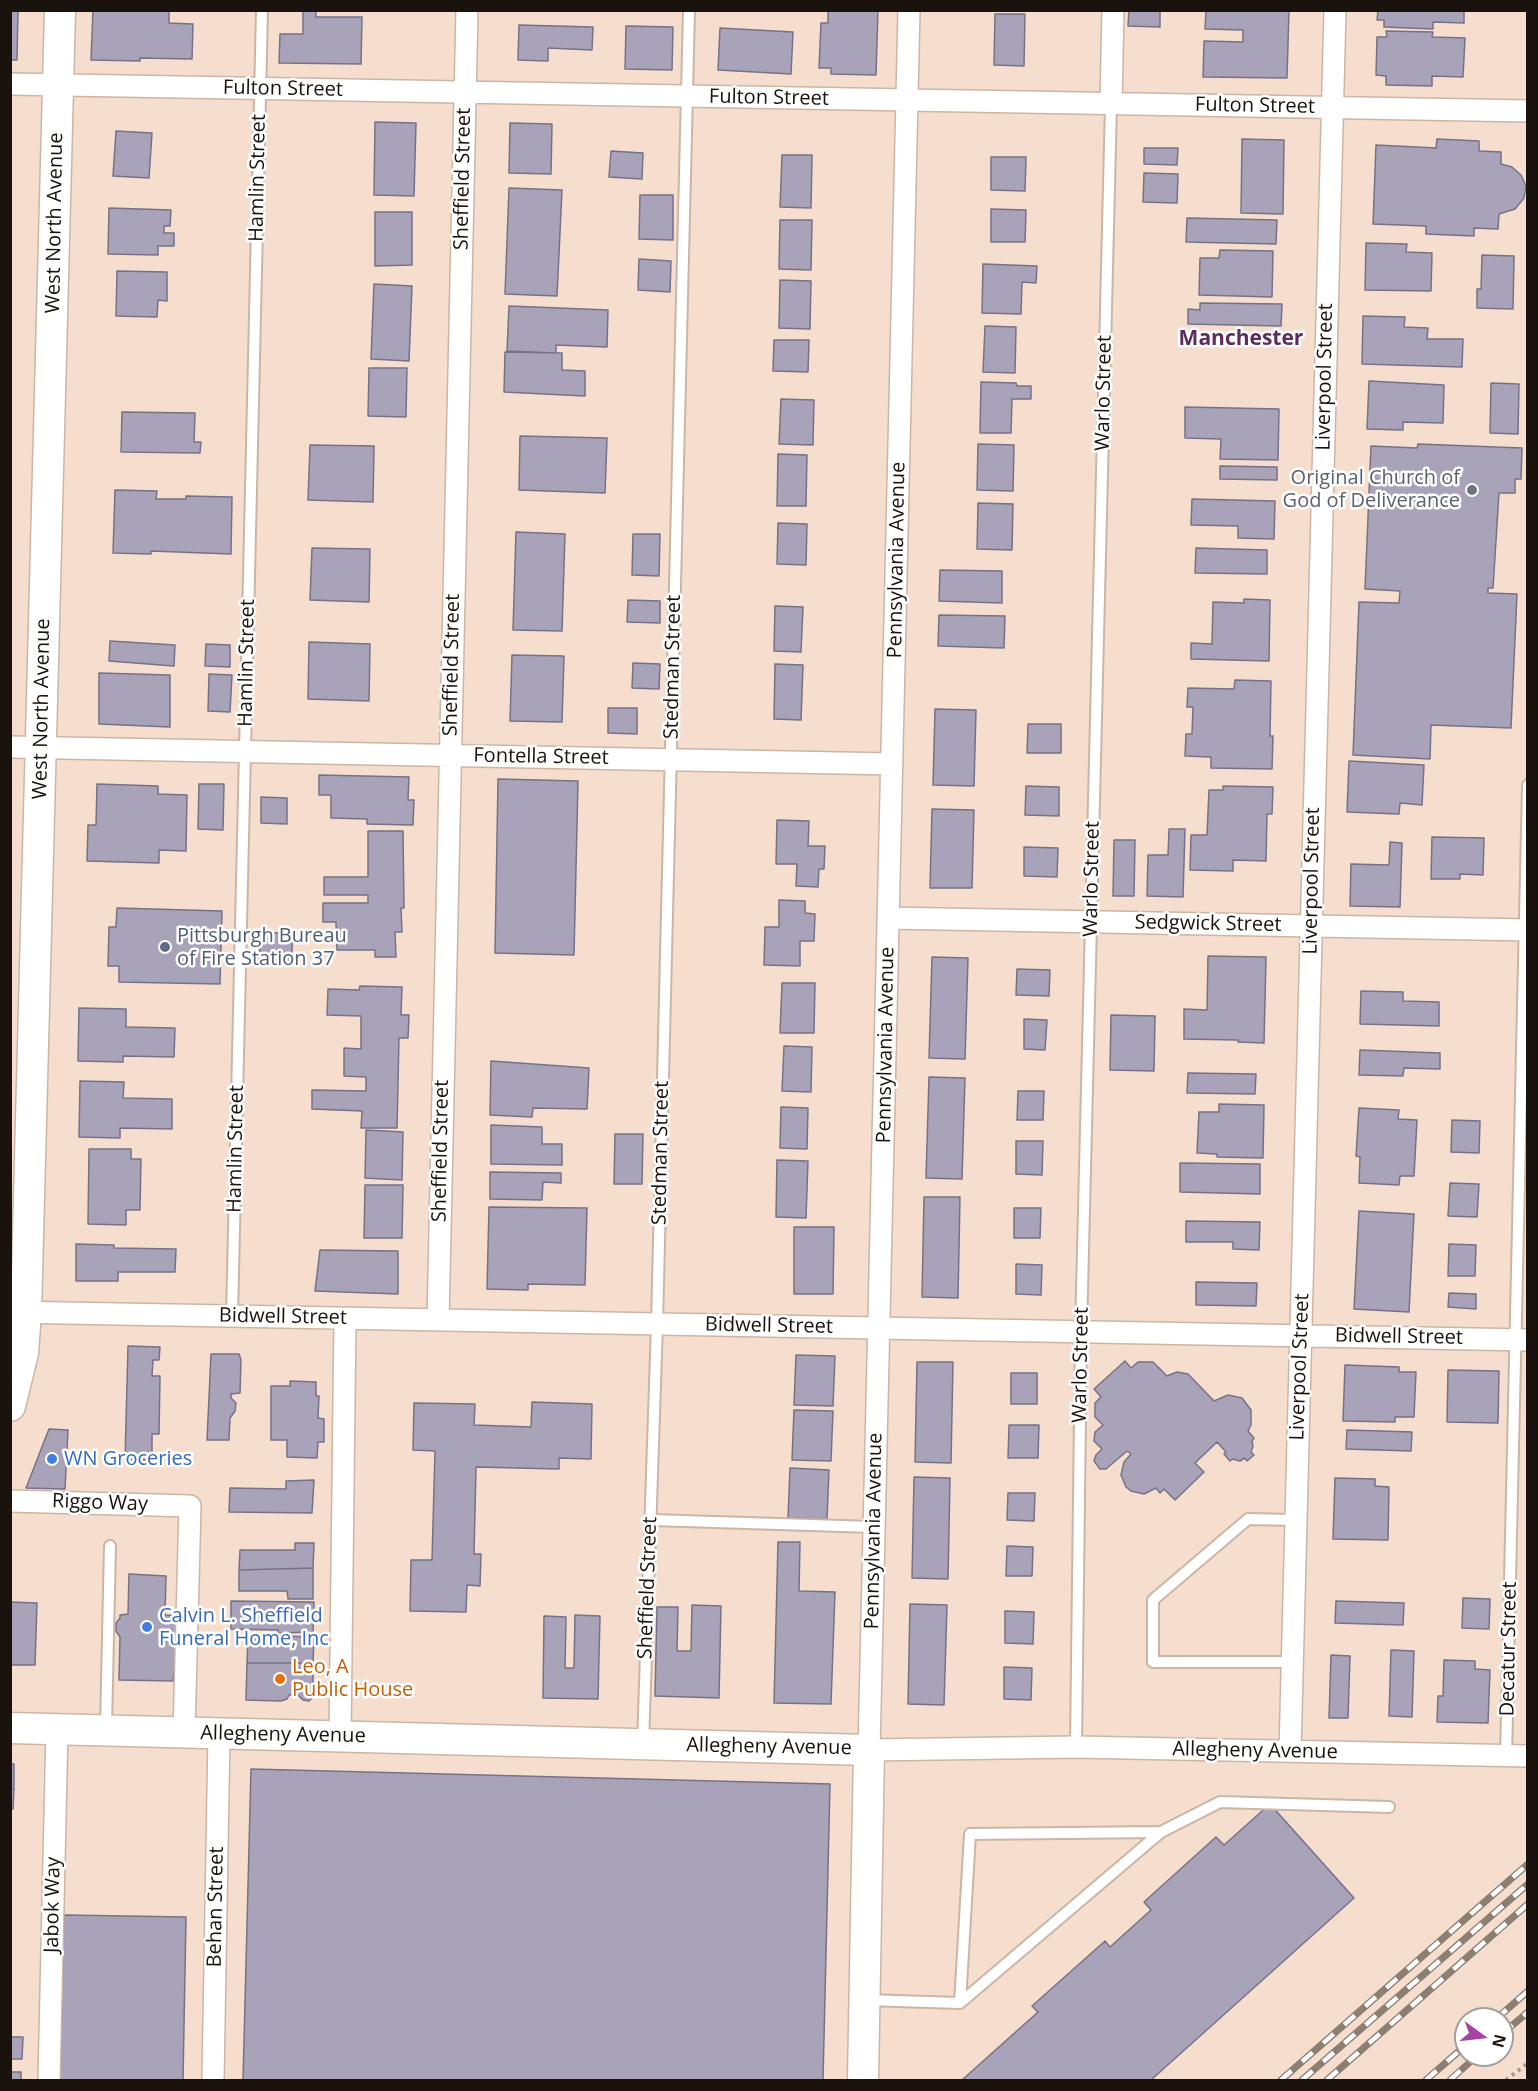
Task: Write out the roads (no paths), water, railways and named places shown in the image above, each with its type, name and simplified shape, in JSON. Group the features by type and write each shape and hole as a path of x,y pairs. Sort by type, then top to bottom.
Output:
{"street":[{"name":"West North Avenue","path":"10,1406 23,1353 18,1312 41,747 60,10"},
{"name":"Sheffield Street","path":"438,1320 467,10"},
{"name":"Pennsylvania Avenue","path":"863,2080 909,10"},
{"name":"Warlo Street","path":"1111,104 1113,10"},
{"name":"Liverpool Street","path":"1290,1751 1335,10"},
{"name":"Fulton Street","path":"10,84 1527,111"},
{"name":"Fontella Street","path":"10,747 892,764"},
{"name":"Sedgwick Street","path":"888,918 1526,930"},
{"name":"Bidwell Street","path":"18,1312 1521,1340"},
{"path":"340,1737 345,1318"},
{"name":"Riggo Way","path":"10,1501 190,1506 184,1733"},
{"name":"Allegheny Avenue","path":"10,1728 869,1750 1076,1747 1527,1756"},
{"name":"Jabok Way","path":"49,2080 57,1730"},
{"name":"Behan Street","path":"213,2080 219,1734"}],"lane":[{"name":"Hamlin Street","path":"232,1316 262,10"},
{"name":"Stedman Street","path":"657,1324 690,10"},
{"name":"Warlo Street","path":"1076,1747 1081,1332 1111,104"},
{"name":"Decatur Street","path":"1506,1757 1521,1340 1527,785"},
{"name":"Sheffield Street","path":"643,1744 657,1324"},
{"path":"1292,1662 1153,1662 1153,1600 1248,1519 1296,1520"},
{"path":"651,1520 874,1527"},
{"path":"106,1731 110,1546"},
{"path":"865,2000 960,2003 1161,1832 1220,1802 1389,1807"},
{"path":"960,2003 970,1834 1161,1832"}],"railway":[{"path":"1281,2080 1528,1864"},
{"path":"1302,2080 1528,1884"},
{"path":"1327,2080 1528,1904"},
{"path":"1510,2007 1528,1991"},
{"path":"1514,2024 1528,2012"},
{"path":"1426,2080 1454,2056"},
{"path":"1450,2080 1465,2067"}],"place":[{"name":"Original Church of God of Deliverance","path":"1472,490"},
{"name":"Pittsburgh Bureau of Fire Station 37","path":"165,947"},
{"name":"WN Groceries","path":"52,1459"},
{"name":"Calvin L. Sheffield Funeral Home, Inc","path":"147,1627"},
{"name":"Leo, A Public House","path":"280,1679"}],"district":[{"name":"Manchester","path":"1241,339"}]}
